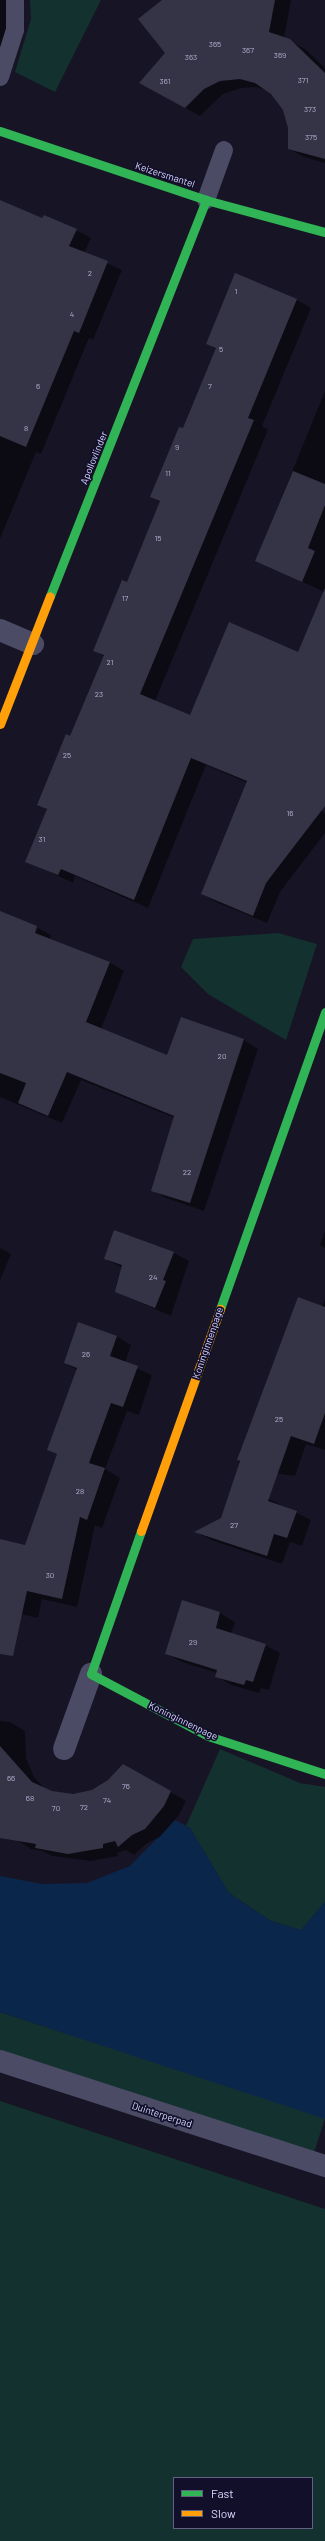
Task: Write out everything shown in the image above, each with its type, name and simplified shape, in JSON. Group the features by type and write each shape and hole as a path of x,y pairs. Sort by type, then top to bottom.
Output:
{"street":[{"name":"Keizersmantel","path":"0,131 206,200 325,232"},
{"name":"Apollovlinder","path":"0,724 33,644 206,200"},
{"path":"0,630 33,644"},
{"name":"Koninginnenpage","path":"64,1749 325,1012"},
{"name":"Koninginnenpage","path":"91,1674 208,1736 325,1774"},
{"name":"Duinterperpad","path":"0,2061 325,2166"}],"lane":[{"path":"0,77 15,30 15,0"},
{"path":"206,200 224,150"}],"green space":[{"path":"30,0 101,0 55,92 15,72 31,19"},
{"path":"278,933 317,944 286,1040 208,994 181,967 193,939"},
{"path":"220,1749 300,1783 325,1787 325,1902 301,1930 271,1921 229,1893 190,1828 186,1826"},
{"path":"0,2012 325,2118 313,2157 0,2055"},
{"path":"0,2101 325,2209 325,2541 0,2541"}],"water":[{"path":"175,1820 190,1828 229,1893 271,1921 301,1930 325,1902 325,2119 0,2012 0,1876 42,1884 87,1883 130,1866"}],"building":[{"path":"162,0 275,0 269,32 290,39 325,73 325,159 288,149 288,128 283,110 271,94 255,83 240,79 220,81 204,89 185,108 139,83 165,53 138,19"},
{"path":"0,200 42,218 44,215 77,229 69,246 108,261 79,333 74,331 26,447 0,436"},
{"path":"235,273 297,299 248,418 254,420 140,694 190,715 229,622 298,652 325,588 325,806 266,883 253,916 201,894 247,781 191,758 134,900 61,869 58,875 25,862 47,809 37,805 66,734 70,736 104,655 93,651 122,580 127,582 160,501 150,497 179,427 183,428 216,348 206,344"},
{"path":"293,471 325,484 325,505 308,548 315,551 302,582 255,561"},
{"path":"0,911 37,926 35,933 110,962 86,1022 167,1055 181,1017 244,1039 190,1203 151,1191 174,1116 67,1072 48,1116 18,1103 26,1083 0,1073"},
{"path":"114,1230 174,1252 163,1280 166,1281 155,1308 115,1292 122,1265 104,1259"},
{"path":"298,1297 325,1307 325,1413 314,1444 291,1436 268,1501 297,1511 287,1538 274,1534 267,1556 194,1532 221,1518 240,1461 237,1460"},
{"path":"78,1322 117,1336 110,1356 138,1366 123,1407 111,1403 89,1463 105,1468 87,1520 80,1517 62,1599 27,1591 13,1656 0,1654 0,1539 25,1545 57,1454 47,1450 77,1368 64,1363"},
{"path":"182,1600 220,1612 216,1628 266,1644 253,1682 246,1680 244,1685 215,1677 217,1670 165,1654"},
{"path":"0,1746 32,1782 52,1791 73,1794 92,1790 108,1780 123,1764 171,1791 164,1806 145,1829 132,1835 118,1847 115,1841 103,1844 103,1848 68,1854 35,1848 36,1844 0,1838"}],"traffic: fast":[{"path":"0,131 206,200 325,232"},
{"path":"50,596 206,200"},
{"path":"220,1309 325,1012"},
{"path":"141,1531 91,1674 208,1736 325,1774"}],"traffic: slow":[{"path":"0,724 50,596"},
{"path":"141,1531 220,1309"}]}
